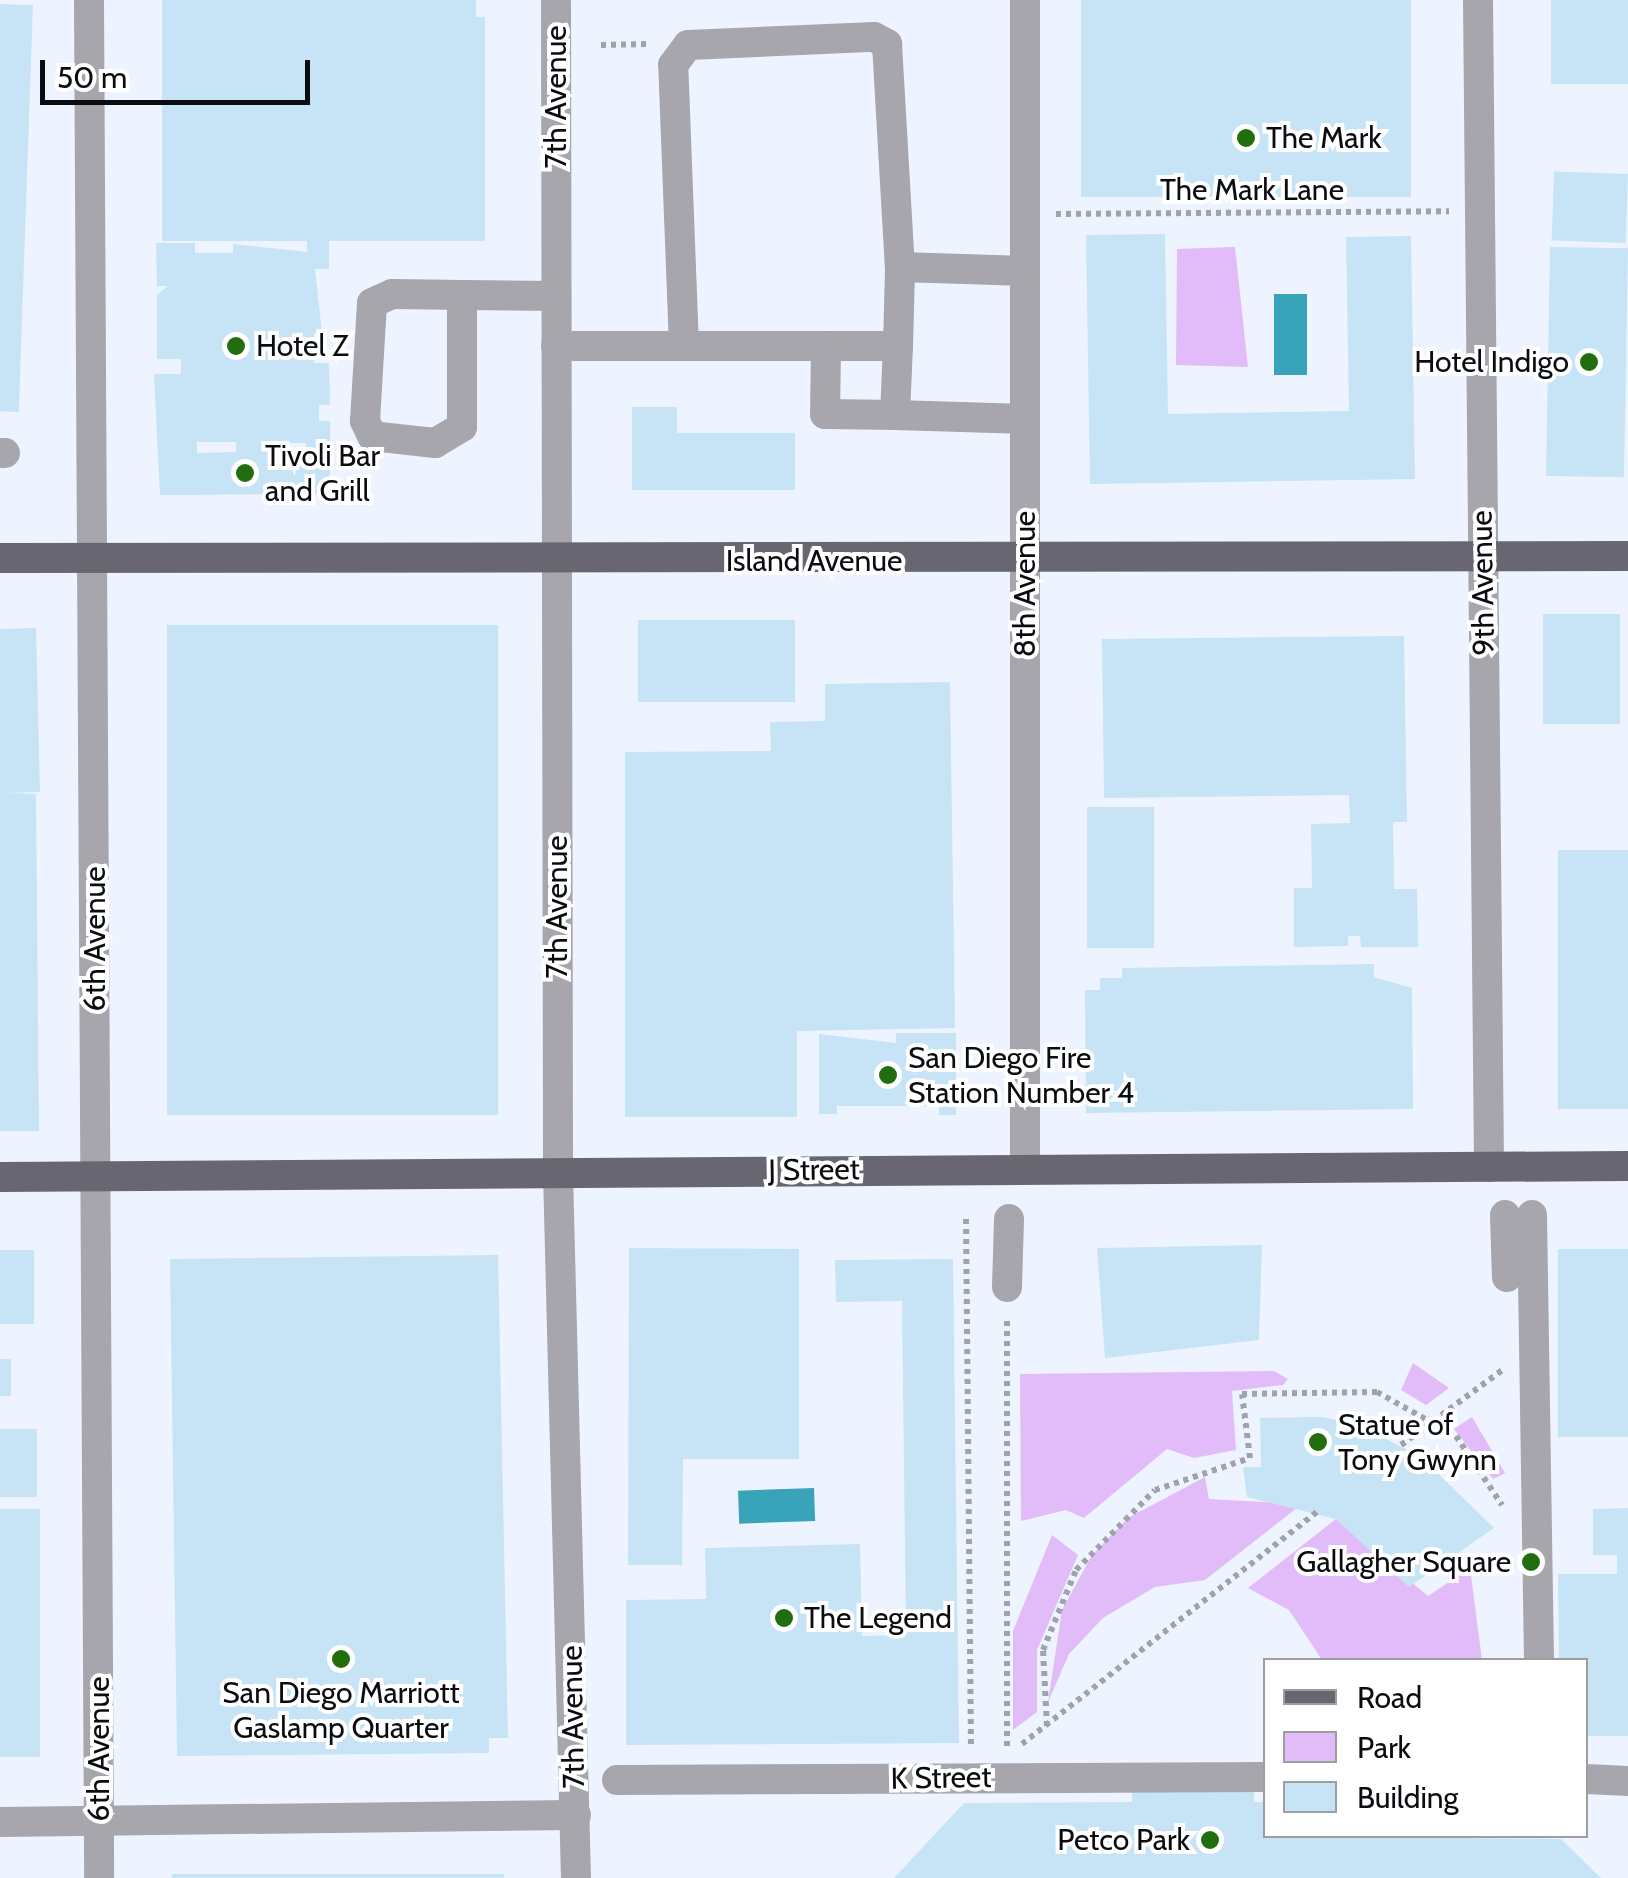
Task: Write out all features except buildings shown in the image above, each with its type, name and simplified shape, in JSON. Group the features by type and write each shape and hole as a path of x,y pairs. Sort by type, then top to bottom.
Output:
{"main road":[{"name":"Island Avenue","path":"0,558 555,562 1628,556"},
{"name":"J Street","path":"0,1177 1025,1167 1628,1166"}],"street":[{"name":"6th Avenue","path":"89,0 100,1878"},
{"name":"7th Avenue","path":"556,0 558,1173 576,1878"},
{"name":"8th Avenue","path":"1025,0 1025,1167"},
{"name":"9th Avenue","path":"1478,0 1489,1166"},
{"path":"684,346 672,65 688,45 874,37 894,54 900,266 895,414"},
{"path":"900,266 1025,272"},
{"path":"462,295 462,427 435,443 372,436 364,314 392,294 556,296"},
{"path":"556,346 898,346"},
{"path":"826,346 824,414 1025,419"},
{"path":"1507,1276 1518,1215 1539,1658"},
{"path":"1007,1287 1009,1219"},
{"name":"K Street","path":"617,1780 971,1778 1006,1766 1263,1777"},
{"path":"1588,1780 1628,1781"},
{"path":"0,1822 576,1815"}],"path":[{"path":"602,45 659,44"},
{"name":"The Mark Lane","path":"1025,214 1480,211"},
{"path":"966,1220 971,1778 1006,1766 1047,1726 1319,1510"},
{"path":"1006,1766 1007,1287"},
{"path":"1402,1445 1508,1366"},
{"path":"1047,1726 1043,1650 1076,1570 1156,1490 1250,1458 1242,1394 1358,1386 1437,1419 1481,1467 1509,1523"}],"green space":[{"path":"1235,247 1248,367 1176,365 1177,249"},
{"path":"1413,1363 1449,1388 1426,1405 1401,1390"},
{"path":"1274,1371 1288,1379 1283,1385 1232,1391 1236,1450 1194,1458 1167,1449 1084,1518 1066,1510 1021,1521 1020,1374"},
{"path":"1472,1417 1505,1473 1493,1479 1454,1429"},
{"path":"1205,1477 1209,1499 1302,1504 1205,1580 1155,1587 1103,1618 1069,1654 1048,1702 1062,1610 1092,1555 1128,1518"},
{"path":"1336,1519 1428,1596 1470,1568 1482,1658 1321,1658 1289,1610 1248,1588"},
{"path":"1052,1535 1078,1555 1037,1650 1037,1712 1013,1730 1013,1631"}],"water":[{"path":"1274,294 1307,294 1307,375 1274,375"},
{"path":"814,1488 815,1521 739,1524 738,1491"}],"place":[{"name":"The Mark","path":"1246,138"},
{"name":"Hotel Z","path":"236,346"},
{"name":"Hotel Indigo","path":"1589,362"},
{"name":"Tivoli Bar and Grill","path":"245,473"},
{"name":"San Diego Fire Station Number 4","path":"888,1075"},
{"name":"Statue of Tony Gwynn","path":"1318,1442"},
{"name":"Gallagher Square","path":"1531,1562"},
{"name":"The Legend","path":"784,1618"},
{"name":"San Diego Marriott Gaslamp Quarter","path":"341,1659"},
{"name":"Petco Park","path":"1210,1840"}]}
